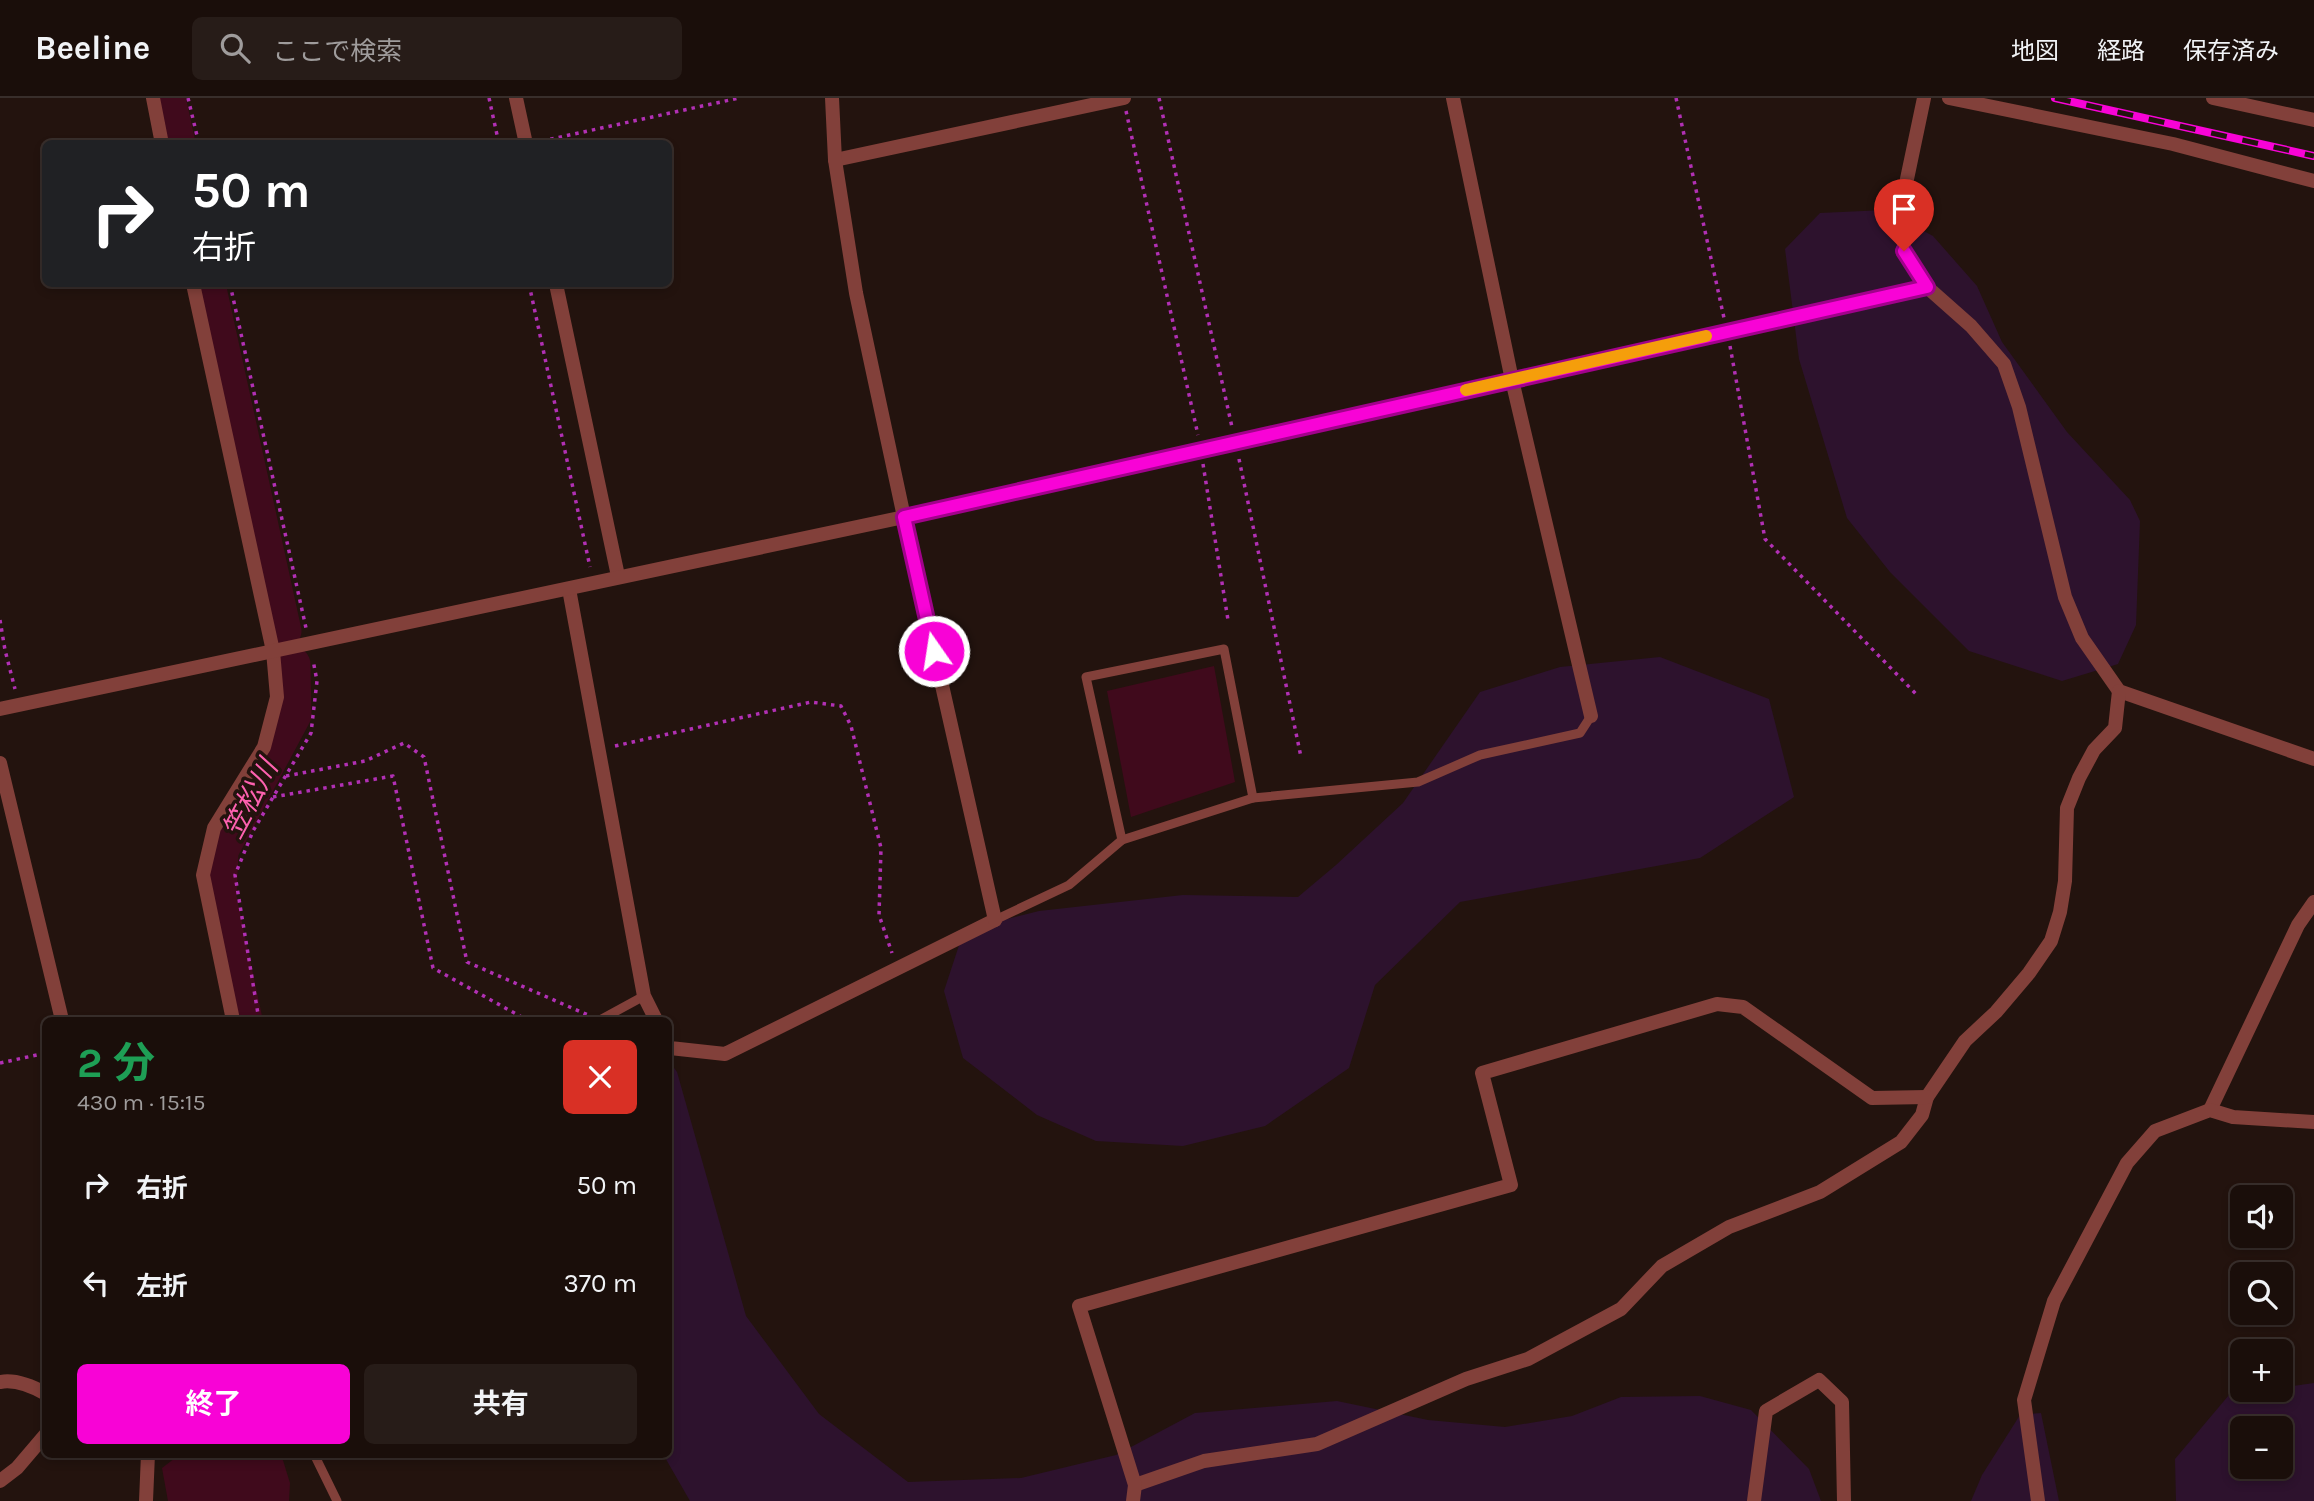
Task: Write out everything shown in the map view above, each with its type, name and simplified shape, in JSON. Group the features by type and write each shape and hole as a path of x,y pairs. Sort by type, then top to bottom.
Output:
{"street":[{"path":"153,98 162,140"},
{"path":"516,98 525,140"},
{"path":"672,1048 725,1054 995,920 856,293 835,160 832,98"},
{"path":"835,160 1124,98"},
{"path":"1453,98 1512,380 1591,716"},
{"path":"1924,98 1903,198 1904,251 1927,287 1971,326 2004,364 2022,421 2066,597 2082,638 2119,691 2314,758"},
{"path":"1949,98 2173,144 2314,181"},
{"path":"2213,98 2314,121"},
{"path":"194,287 273,651 277,697 264,747 214,828 203,876 232,1017"},
{"path":"557,287 618,576"},
{"path":"0,709 904,517 1927,287"},
{"path":"569,589 644,996 654,1017"},
{"path":"1135,1485 1204,1461 1317,1444 1466,1379 1528,1359 1621,1309 1662,1266 1729,1227 1820,1192 1900,1142 1922,1115 1927,1097 1965,1041 1996,1012 2029,973 2051,941 2060,912 2065,881 2067,808 2094,750 2115,728 2119,691"},
{"path":"0,763 61,1017"},
{"path":"2210,1110 2298,925 2314,902"},
{"path":"1133,1501 1135,1485 1079,1306 1511,1185 1482,1073 1717,1004 1743,1007 1872,1098 1927,1097"},
{"path":"2038,1501 2024,1400 2054,1301 2127,1163 2155,1130 2210,1110 2233,1117 2314,1122"},
{"path":"0,1382 8,1380 42,1392"},
{"path":"1754,1501 1766,1410 1819,1381 1842,1402 1844,1501"},
{"path":"0,1481 17,1468 42,1439"},
{"path":"146,1501 148,1458"}],"lane":[{"path":"1122,840 1086,677 1224,649 1253,798"},
{"path":"995,920 1069,885 1122,840 1253,798 1418,782 1480,755 1580,733 1591,716"},
{"path":"606,1017 644,996"},
{"path":"316,1458 337,1501"}],"path":[{"path":"188,98 198,140"},
{"path":"489,98 498,140"},
{"path":"550,140 739,98"},
{"path":"1124,98 1201,450 1228,621"},
{"path":"1676,98 1727,331 1765,539 1917,695"},
{"path":"530,287 594,582"},
{"path":"0,620 20,705"},
{"path":"599,750 811,702 841,706 851,726 881,848 879,915 897,969"},
{"path":"285,777 365,761 404,743 424,757 467,962 593,1017"},
{"path":"272,797 393,776 433,968 522,1017"},
{"path":"0,1063 42,1054"}],"shaded area":[{"path":"1885,210 1933,236 1977,286 2002,342 2067,432 2130,500 2140,521 2136,625 2118,664 2062,681 1969,651 1890,572 1847,518 1799,359 1785,249 1820,213"},
{"path":"1660,657 1769,699 1794,797 1700,858 1460,902 1375,985 1349,1068 1265,1126 1183,1146 1096,1141 1037,1115 963,1058 944,991 964,930 1039,911 1183,895 1298,897 1403,803 1480,692 1560,667"},
{"path":"1214,666 1235,782 1131,817 1107,691"},
{"path":"672,1065 677,1072 746,1316 819,1414 908,1482 1021,1478 1116,1455 1195,1413 1337,1401 1428,1420 1505,1427 1572,1416 1621,1397 1700,1396 1751,1410 1809,1469 1821,1501 690,1501 665,1458 672,1458"},
{"path":"2314,1383 2314,1501 2176,1501 2175,1459 2229,1395 2230,1402 2293,1402 2293,1386"},
{"path":"2041,1413 2059,1501 1971,1501 1982,1475 2020,1415"},
{"path":"175,1458 282,1458 290,1483 289,1501 168,1501 162,1468"}],"waterway":[{"name":"笠松川","path":"169,98 178,140"},
{"name":"笠松川","path":"210,287 285,631"},
{"name":"笠松川","path":"245,1017 220,898 222,851 295,715 294,664"}],"railway":[{"path":"2055,98 2314,156"}],"slow traffic":[{"path":"1466,390 1706,336"}],"route":[{"path":"934,651 904,517 1927,287 1904,251"}]}
